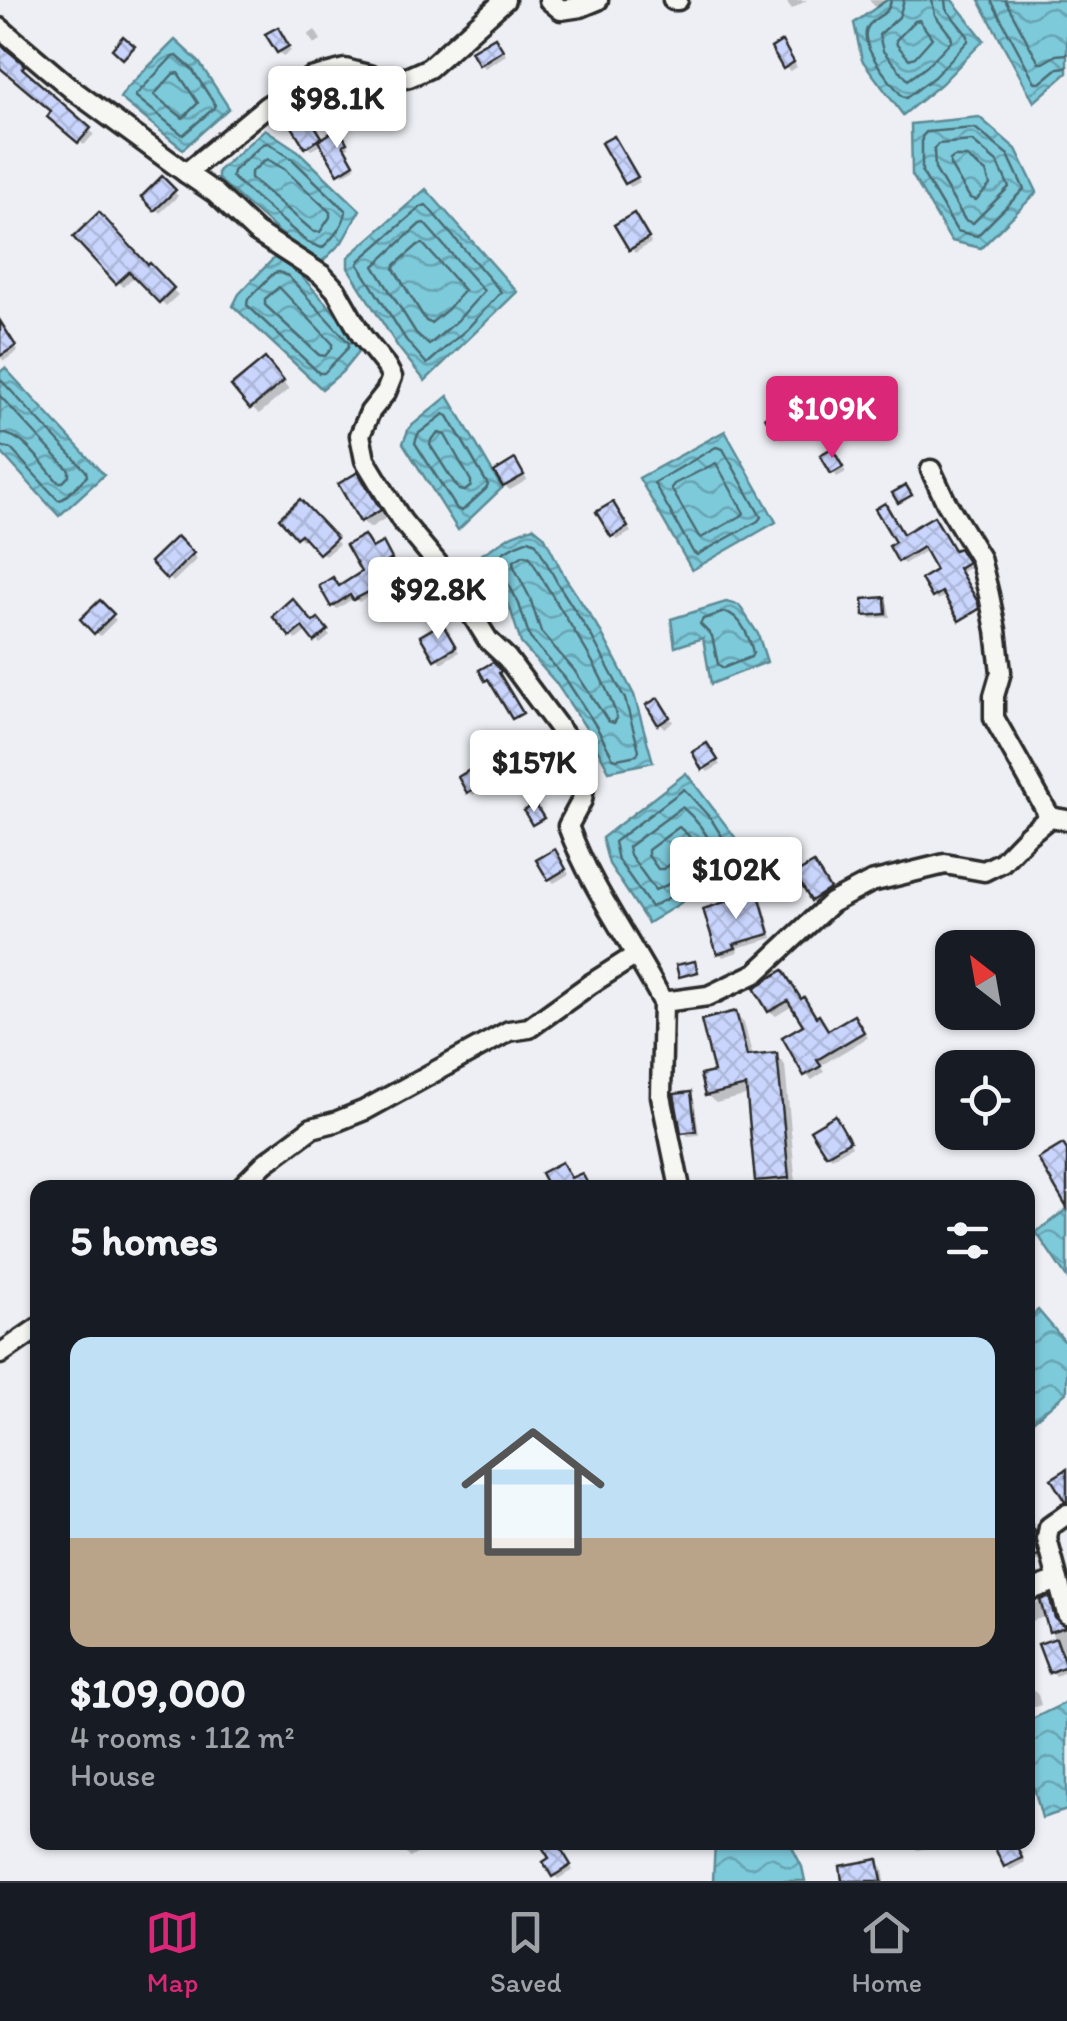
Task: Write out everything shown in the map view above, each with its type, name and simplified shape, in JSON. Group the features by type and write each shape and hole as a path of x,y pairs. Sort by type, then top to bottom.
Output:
{"street":[{"path":"186,173 267,106 310,78 346,69 392,81 409,77 429,68 506,0"},
{"path":"550,0 562,10 598,0"},
{"path":"0,28 73,90 216,193 256,232 322,275 386,366 392,377 360,435 366,460 402,521 448,576 488,640 507,658 565,736 584,787 582,800 568,826 576,850 663,1002 661,1096 678,1180"},
{"path":"663,1002 708,996 756,973 831,903 871,882 934,865 984,870 1002,862 1028,835 1058,819 994,718 1000,672 990,595 980,558 931,470"},
{"path":"248,1180 312,1128 365,1110 509,1031 530,1028 636,955"},
{"path":"0,1354 30,1333"},
{"path":"1067,1514 1049,1527 1048,1539 1067,1614"},
{"path":"1035,1589 1058,1580"}],"water":[{"path":"887,0 952,0 984,40 941,84 903,115 862,60 854,23"},
{"path":"979,0 1067,0 1067,73 1034,102"},
{"path":"175,40 199,62 229,108 183,149 120,98"},
{"path":"979,117 1016,149 1037,192 981,248 951,241 912,175 911,124"},
{"path":"265,129 298,151 360,210 342,242 322,262 301,251 218,179 218,171"},
{"path":"426,189 517,292 425,381 398,347 348,268 348,257"},
{"path":"274,258 293,267 364,345 322,389 233,306 239,294"},
{"path":"5,368 104,475 59,516 0,451 0,372"},
{"path":"448,396 502,488 458,530 403,443 409,428"},
{"path":"725,431 776,522 692,570 639,478"},
{"path":"533,527 544,536 634,695 653,762 609,771 556,683 521,643 510,608 481,555"},
{"path":"726,602 739,605 758,634 767,662 711,684 703,638 675,647 671,619"},
{"path":"686,773 747,853 648,923 609,864 602,838"},
{"path":"1067,1209 1067,1278 1036,1232"},
{"path":"1038,1310 1067,1344 1067,1392 1035,1419"},
{"path":"1067,1702 1067,1810 1042,1818 1035,1792 1035,1718"},
{"path":"715,1850 794,1850 805,1881 713,1881"}],"building":[{"path":"278,27 289,46 277,53 265,34"},
{"path":"123,36 135,46 123,59 112,49"},
{"path":"495,37 503,50 479,65 471,51"},
{"path":"782,41 794,62 783,69 771,48"},
{"path":"0,44 91,128 78,143 47,117 51,111 0,68"},
{"path":"308,115 322,137 305,148 291,125"},
{"path":"339,128 354,164 338,174 318,141"},
{"path":"614,136 638,177 625,184 601,143"},
{"path":"162,176 176,190 154,211 141,197"},
{"path":"99,212 174,288 159,303 129,272 116,284 73,237"},
{"path":"634,213 649,238 629,250 614,225"},
{"path":"0,321 16,346 0,356"},
{"path":"265,358 284,381 250,409 231,386"},
{"path":"799,396 811,416 776,436 765,417"},
{"path":"832,448 843,467 831,474 820,455"},
{"path":"515,459 524,475 503,487 494,472"},
{"path":"358,472 381,510 360,522 338,484"},
{"path":"906,485 912,495 898,503 892,493"},
{"path":"300,499 337,538 319,554 301,534 296,538 279,518"},
{"path":"613,502 628,527 611,537 596,512"},
{"path":"885,503 903,534 934,516 954,550 959,548 968,562 958,568 979,609 959,621 942,592 932,598 921,579 936,570 923,547 898,562 889,546 895,542 875,509"},
{"path":"364,535 372,548 383,542 392,559 369,572 378,587 353,600 350,595 331,607 319,586 333,577 339,586 361,572 346,545"},
{"path":"177,536 194,553 167,580 150,562"},
{"path":"400,584 407,595 386,607 379,596"},
{"path":"885,597 886,614 864,616 863,599"},
{"path":"292,598 313,622 318,618 328,630 314,642 302,627 290,637 272,616"},
{"path":"100,600 114,614 94,634 80,619"},
{"path":"442,623 456,647 434,660 420,636"},
{"path":"493,662 523,713 512,719 479,670"},
{"path":"658,698 670,717 658,725 646,705"},
{"path":"508,742 528,776 550,763 559,777 525,797 509,770 467,793 458,777"},
{"path":"707,743 718,760 702,770 692,752"},
{"path":"535,804 544,818 532,825 524,811"},
{"path":"555,849 566,869 548,880 536,860"},
{"path":"814,863 830,889 811,901 795,874"},
{"path":"758,891 770,934 734,944 736,948 717,954 703,909"},
{"path":"695,961 698,972 679,977 676,965"},
{"path":"783,970 828,1030 854,1015 864,1032 817,1060 821,1066 804,1076 782,1037 803,1025 788,1001 768,1012 754,988"},
{"path":"736,1011 747,1056 777,1053 789,1178 755,1180 746,1086 705,1096 700,1075 714,1072 701,1020"},
{"path":"691,1092 696,1131 681,1133 674,1094"},
{"path":"835,1115 850,1141 826,1155 810,1130"},
{"path":"1063,1144 1067,1150 1067,1208 1038,1159"},
{"path":"562,1162 571,1178 582,1173 586,1180 545,1180 541,1173"},
{"path":"1067,1469 1067,1502 1065,1502 1051,1479"},
{"path":"1049,1596 1055,1618 1066,1627 1049,1632 1040,1600"},
{"path":"1056,1638 1066,1666 1049,1673 1038,1644"},
{"path":"544,1850 562,1850 571,1865 552,1877 543,1862 549,1858"},
{"path":"996,1850 1018,1850 1022,1858 1004,1867"},
{"path":"878,1859 882,1881 842,1881 840,1866"}]}
